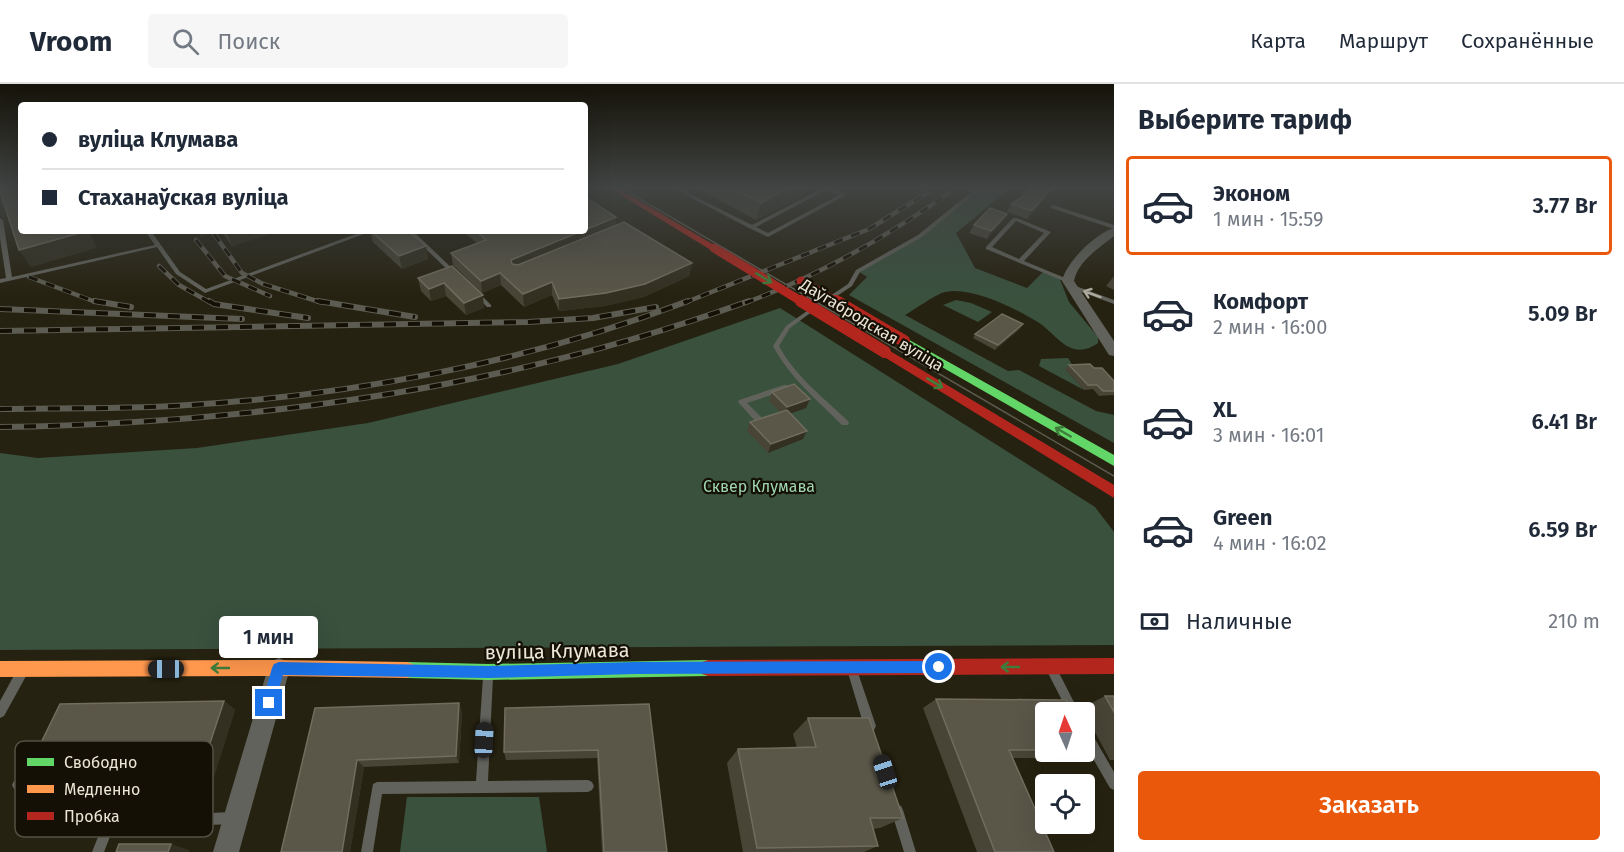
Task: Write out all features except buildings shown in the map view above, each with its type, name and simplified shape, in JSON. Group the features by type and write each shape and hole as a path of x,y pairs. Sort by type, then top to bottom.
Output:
{"main road":[{"name":"Даўгабродская вуліца","path":"673,224 1114,492"},
{"name":"Даўгабродская вуліца","path":"792,276 1114,461"},
{"name":"вуліца Клумава","path":"0,669 279,668 488,672 1114,666"}],"street":[{"path":"1114,231 1094,246 1072,268 1069,284 1114,352"},
{"path":"226,852 279,668"}],"lane":[{"path":"1,224 9,278"},
{"path":"745,224 768,235 789,224"},
{"path":"751,227 757,224"},
{"path":"845,423 783,362 776,346 788,327 850,285 858,271 920,236 935,224"},
{"path":"1010,224 988,248 1021,260 1069,284 1114,302"},
{"path":"1021,260 1048,232 1027,224"},
{"path":"150,234 156,246 178,273 205,291 361,234"},
{"path":"413,234 458,276"},
{"path":"0,280 156,246"},
{"path":"473,291 489,306"},
{"path":"760,421 742,402 802,382"},
{"path":"851,667 873,734"},
{"path":"1050,667 1069,702"},
{"path":"0,712 24,669"},
{"path":"482,787 488,672"},
{"path":"1095,750 1114,784"},
{"path":"367,852 378,788 588,786"},
{"path":"893,798 910,852"},
{"path":"213,819 236,818"},
{"path":"98,852 104,837"}],"green space":[{"path":"935,224 967,224 956,233 975,268 1027,288 1044,271 1059,277 1069,302 1098,337 1098,343 1088,348 1079,350 1071,348 1044,326 1027,316 992,299 967,292 941,293 905,315 1008,371 1019,370 1096,411 1114,415 1114,443 849,295 867,277 858,271 920,236"},
{"path":"956,300 971,303 992,312 978,322 943,305"},
{"name":"Сквер Клумава","path":"780,308 1095,507 1114,532 1114,645 0,650 0,453 38,458 197,448 368,423 618,364"},
{"path":"1068,358 1075,369 1066,370 1084,390 1039,366 1041,359"},
{"path":"407,797 539,797 547,852 400,852"}],"tram line":[{"path":"682,224 1114,476"}],"railway":[{"path":"684,303 877,224"},
{"path":"745,303 828,267 903,224"},
{"path":"214,234 242,273 263,284 323,303"},
{"path":"196,240 225,276 270,296"},
{"path":"159,266 179,285 211,303"},
{"path":"29,277 103,303"},
{"path":"94,301 131,307"},
{"path":"209,301 214,304 308,318"},
{"path":"318,301 415,317"},
{"path":"0,409 173,406 304,395 369,385 499,359 564,342 688,301"},
{"path":"0,427 191,418 286,409 380,396 566,357 658,332 749,301"},
{"path":"0,331 528,322 593,318 656,307"},
{"path":"0,309 242,319"}],"traffic: fast":[{"path":"904,341 1114,461"},
{"path":"407,670 488,672 708,668"}],"traffic: slow":[{"path":"0,669 407,670"}],"traffic: jam":[{"path":"673,224 714,248"},
{"path":"714,248 885,352"},
{"path":"801,281 904,341"},
{"path":"885,352 1114,492"},
{"path":"708,668 1114,666"}],"route":[{"path":"269,703 279,668 488,672 636,668 939,667"}]}
